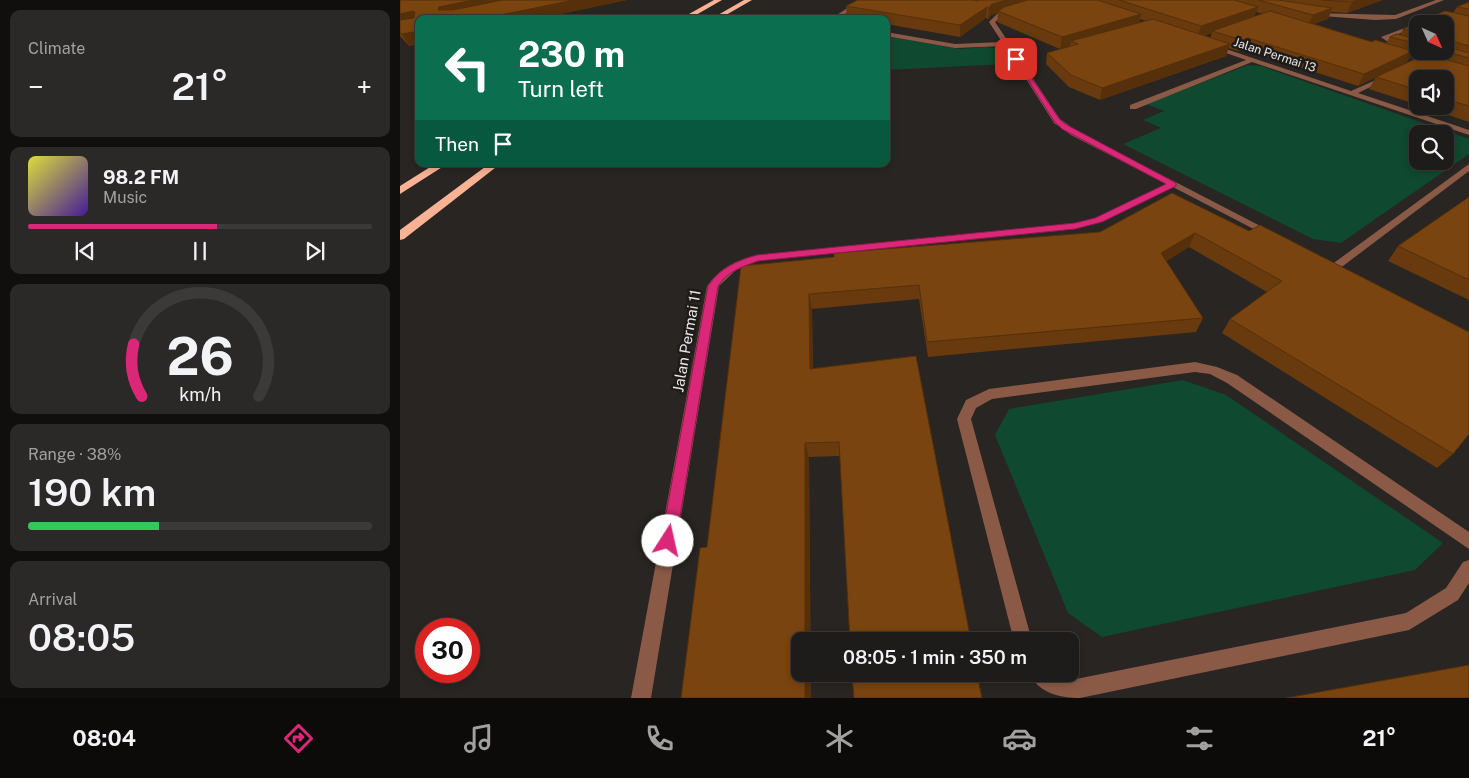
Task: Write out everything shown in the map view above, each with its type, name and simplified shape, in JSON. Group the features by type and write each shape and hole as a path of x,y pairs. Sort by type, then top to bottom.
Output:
{"highway":[{"path":"691,15 719,0"},
{"path":"721,15 749,0"},
{"path":"400,192 438,167"},
{"path":"400,236 491,167"}],"street":[{"path":"840,15 862,0"},
{"path":"1302,14 1375,18 1396,17 1441,0"},
{"path":"1019,10 1000,15 994,18 992,22 1005,44 1064,127 1284,241"},
{"path":"1399,43 1384,37 1409,28"},
{"path":"890,35 955,46 1005,44"},
{"path":"1381,44 1390,41"},
{"name":"Jalan Permai 13","path":"1206,45 1469,133"},
{"path":"1133,106 1251,60"},
{"path":"1352,94 1394,73"},
{"path":"1335,267 1469,167"},
{"name":"Jalan Permai 11","path":"641,698 713,286 719,277 730,268 757,258 1075,226 1098,220 1173,184"},
{"path":"1021,632 964,419 971,404 989,394 1195,368 1212,370 1232,379 1469,541"},
{"path":"1049,682 1071,690 1409,621 1452,594 1469,568"}],"green space":[{"path":"890,37 960,49 986,47 999,49 1007,64 890,70"},
{"path":"1248,65 1261,66 1429,125 1409,125 1409,170 1446,170 1341,243 1313,239 1123,144 1161,128 1143,120 1164,111 1146,104"},
{"path":"1454,134 1469,139 1469,154 1454,164"},
{"path":"1183,380 1226,395 1443,543 1415,570 1102,637 1068,613 995,435 1009,409"}],"building":[{"path":"400,0 473,0 439,7 438,10 453,10 503,0 574,0 501,15 415,15 415,32 402,34 400,33 400,20 414,18 415,12 400,14"},
{"path":"858,0 1007,0 992,4 989,8 987,7 960,25 846,6"},
{"path":"1028,0 1097,0 1141,14 1062,37 998,11 1004,7"},
{"path":"1119,0 1234,0 1258,7 1201,26"},
{"path":"1258,0 1278,0 1332,8 1313,15"},
{"path":"1322,0 1357,0 1352,2"},
{"path":"1469,2 1469,9 1457,7"},
{"path":"1270,11 1372,42 1375,40 1409,50 1409,53 1364,74 1248,38 1242,40 1212,31"},
{"path":"1445,11 1469,16 1469,46 1454,42 1454,15 1436,15"},
{"path":"1153,19 1230,44 1102,88 1071,75 1047,53 1078,44 1071,41"},
{"path":"1396,34 1409,37 1409,42 1390,37"},
{"path":"1454,49 1469,53 1469,58 1454,54"},
{"path":"1413,60 1448,60 1469,66 1469,106 1454,102 1454,70 1409,70 1409,87 1376,77"},
{"path":"1172,193 1249,231 1260,225 1469,332 1469,434 1453,454 1230,319 1282,281 1195,233 1161,253 1203,318 927,342 919,285 809,294 810,369 916,356 969,632 850,632 839,442 805,443 805,632 791,632 791,682 805,682 805,698 681,698 700,548 707,547 741,266 834,257 834,253 1100,232"},
{"path":"1469,197 1469,280 1398,246"},
{"path":"1469,665 1469,698 1286,698"},
{"path":"853,682 979,682 982,698 854,698"}],"route":[{"path":"668,541 713,286 719,277 730,268 757,258 1075,226 1098,220 1173,184 1064,127 1016,59"}]}
